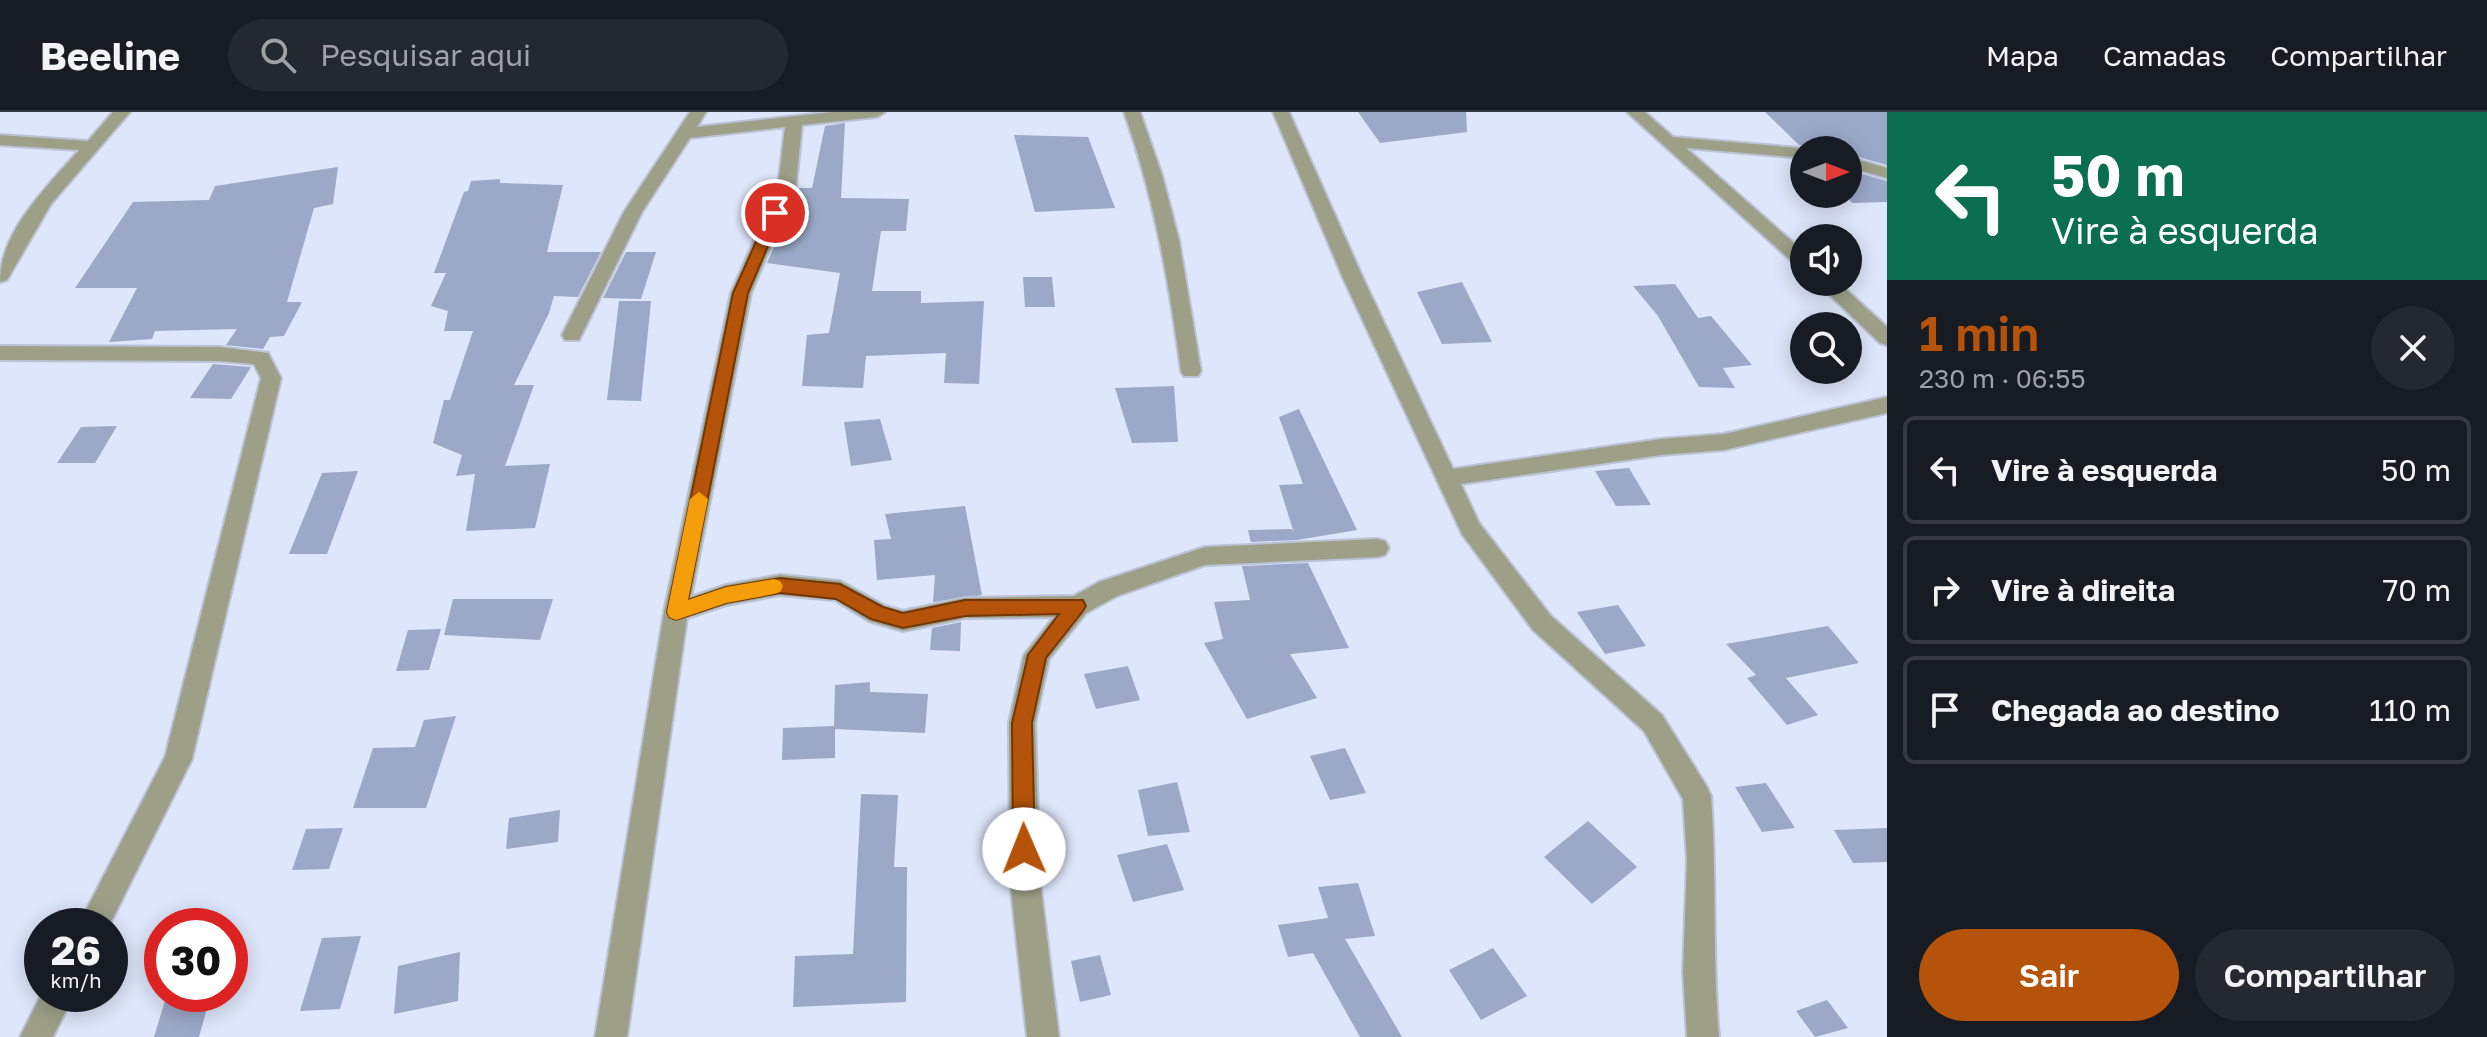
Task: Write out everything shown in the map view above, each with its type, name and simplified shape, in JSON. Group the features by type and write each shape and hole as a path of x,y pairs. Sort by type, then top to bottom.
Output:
{"street":[{"path":"0,276 43,202 122,112"},
{"path":"572,335 633,212 698,112"},
{"path":"686,133 877,112"},
{"path":"1132,112 1144,144 1177,264 1191,371"},
{"path":"1281,112 1470,528 1542,623 1653,723 1697,796 1701,860 1698,972 1703,1037"},
{"path":"1635,112 1790,249"},
{"path":"611,1037 676,612 741,293 787,186 794,120"},
{"path":"0,140 90,146"},
{"path":"1670,142 1790,152"},
{"path":"1862,166 1887,173"},
{"path":"1841,296 1887,338"},
{"path":"0,353 220,354 261,358 271,378 178,759 102,908"},
{"path":"1446,478 1661,447 1724,442 1887,405"},
{"path":"1043,1037 1025,880 1022,723 1037,655 1077,606 1108,589 1205,556 1377,548"},
{"path":"676,612 726,595 780,585 840,591 878,614 903,621 965,608 1077,606"},
{"path":"36,1037 49,1012"}],"building":[{"path":"1358,112 1466,112 1467,132 1380,143"},
{"path":"1765,112 1887,112 1887,165 1862,158 1862,136 1790,136"},
{"path":"845,123 841,198 909,199 906,231 881,231 872,291 921,291 921,303 984,301 979,384 944,383 946,353 866,356 863,388 802,386 807,335 829,333 840,273 767,263 799,188 812,188 825,126"},
{"path":"1014,135 1088,137 1115,208 1035,212"},
{"path":"338,167 333,204 314,208 287,302 302,302 284,336 270,337 263,349 226,345 237,329 155,331 152,339 109,342 137,288 75,288 133,202 209,200 215,186"},
{"path":"1862,174 1887,181 1887,202 1862,203"},
{"path":"500,179 500,183 563,185 547,252 601,252 578,297 554,296 549,313 514,385 534,385 505,466 550,464 535,528 466,531 475,474 456,476 462,455 433,443 444,400 450,400 473,331 444,331 448,311 431,306 446,273 434,273 471,181"},
{"path":"626,252 656,252 641,299 603,298"},
{"path":"1023,277 1052,277 1055,307 1025,307"},
{"path":"1462,282 1492,342 1442,344 1417,292"},
{"path":"1675,284 1698,318 1711,316 1752,365 1723,368 1735,388 1699,387 1658,316 1633,286"},
{"path":"619,301 651,301 641,401 607,400"},
{"path":"213,364 251,367 231,399 190,398"},
{"path":"1174,386 1178,442 1132,443 1115,388"},
{"path":"1299,409 1357,530 1297,540 1251,542 1248,530 1292,529 1294,533 1279,485 1303,484 1279,417"},
{"path":"880,419 892,460 851,466 844,422"},
{"path":"117,426 95,463 57,463 81,427"},
{"path":"1629,468 1651,505 1616,506 1595,471"},
{"path":"358,471 327,554 289,554 322,473"},
{"path":"965,506 982,595 933,602 935,575 877,580 874,540 891,539 885,514"},
{"path":"1308,563 1349,648 1290,654 1317,698 1247,719 1204,643 1223,639 1214,602 1250,600 1242,566"},
{"path":"453,599 553,599 540,640 444,635"},
{"path":"1618,605 1646,646 1605,654 1577,612"},
{"path":"961,622 960,651 930,650 932,628"},
{"path":"1828,626 1859,663 1786,678 1818,715 1787,725 1747,678 1756,675 1726,644"},
{"path":"441,629 429,670 396,671 408,630"},
{"path":"1128,666 1140,700 1096,709 1084,674"},
{"path":"870,682 870,692 928,694 925,733 835,729 835,758 782,760 783,728 834,726 835,685"},
{"path":"456,716 426,808 353,808 373,748 415,747 424,720"},
{"path":"1345,748 1366,793 1330,800 1310,756"},
{"path":"1177,782 1190,832 1148,836 1138,790"},
{"path":"1766,783 1795,828 1762,832 1735,787"},
{"path":"861,794 898,795 894,867 907,867 906,1002 793,1007 795,956 853,954"},
{"path":"560,810 558,842 506,849 509,818"},
{"path":"1588,821 1637,867 1592,904 1544,857"},
{"path":"343,828 329,869 292,870 306,829"},
{"path":"1887,828 1887,862 1853,863 1834,830"},
{"path":"1167,844 1184,890 1133,902 1117,855"},
{"path":"1358,883 1375,936 1345,939 1402,1037 1360,1037 1313,953 1288,957 1278,925 1328,918 1318,887"},
{"path":"361,936 340,1009 300,1011 322,938"},
{"path":"1493,948 1527,996 1481,1020 1449,970"},
{"path":"460,952 458,1001 394,1014 398,966"},
{"path":"1100,955 1111,995 1080,1002 1071,961"},
{"path":"1827,1000 1848,1028 1815,1037 1796,1011"},
{"path":"162,1012 206,1012 199,1037 154,1037"}],"slow traffic":[{"path":"699,499 676,612 726,595 774,586"}],"route":[{"path":"775,213 741,293 676,612 726,595 780,585 840,591 878,614 903,621 965,608 1077,606 1037,655 1022,723 1024,849"}]}
